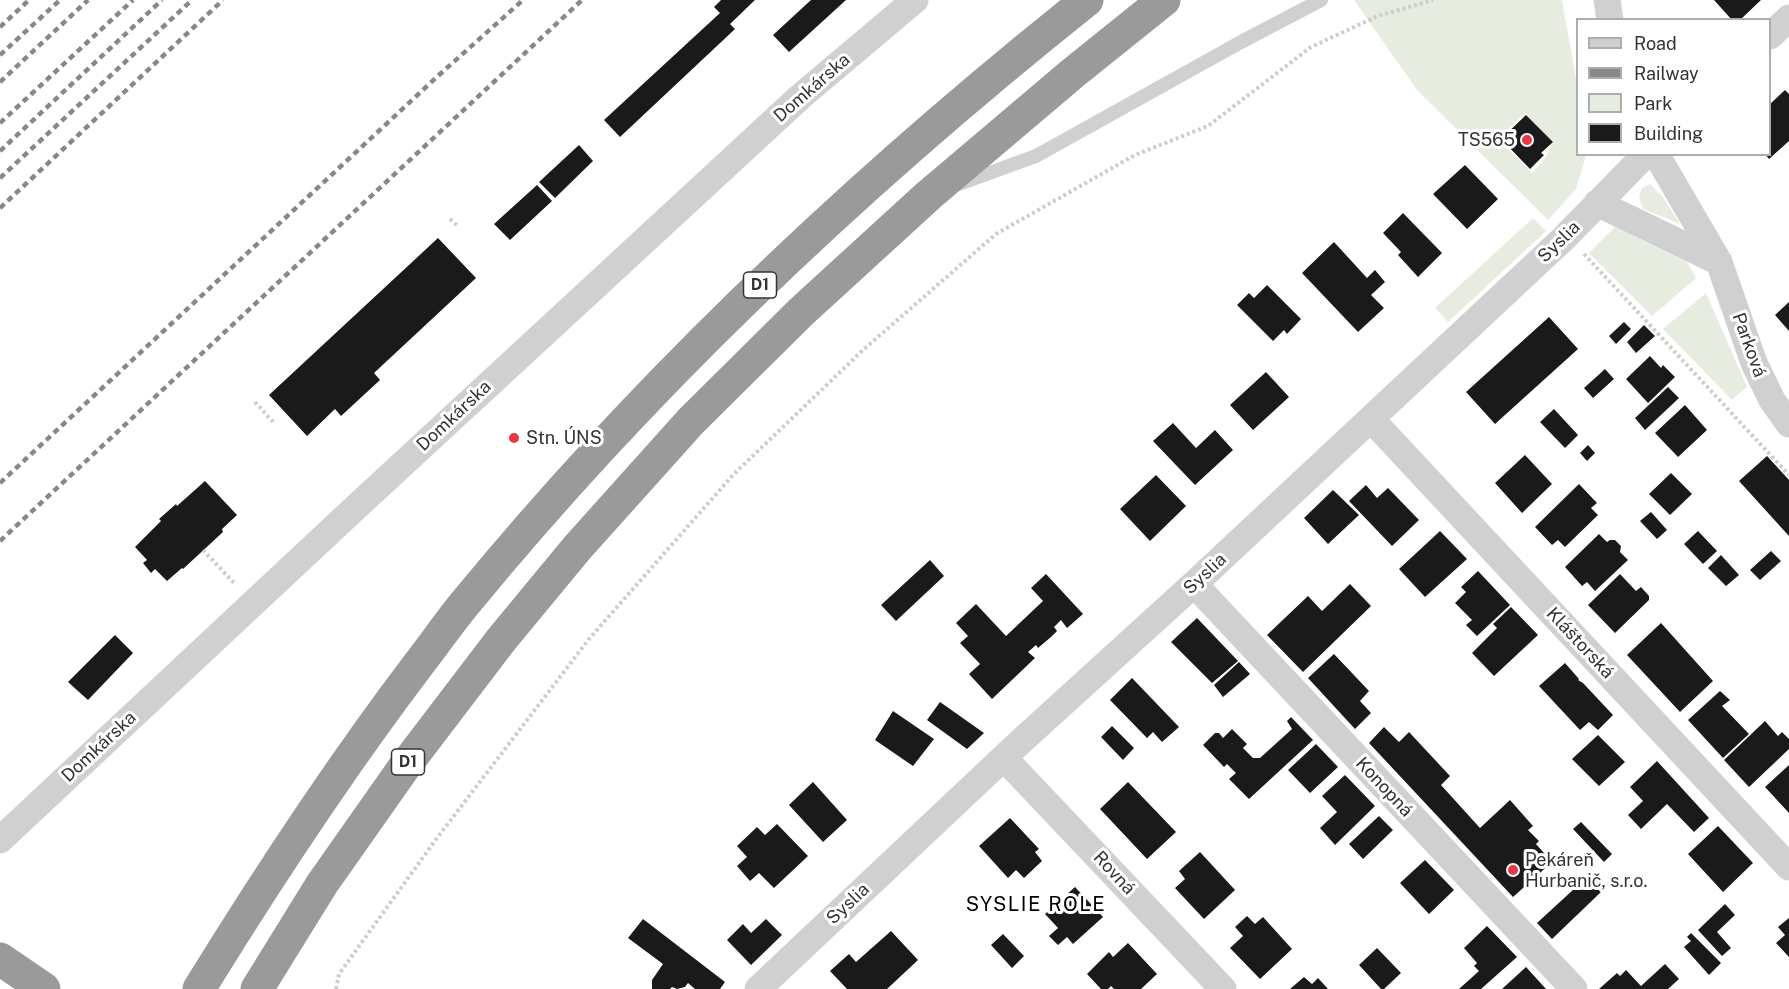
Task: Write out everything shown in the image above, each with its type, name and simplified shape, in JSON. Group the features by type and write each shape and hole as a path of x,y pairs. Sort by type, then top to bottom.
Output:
{"highway":[{"name":"D1","path":"198,989 281,858 369,730 465,603 551,504 653,391 770,275 892,162 1087,0"},
{"name":"D1","path":"257,989 322,884 405,766 501,640 577,548 691,422 801,312 929,195 1072,73 1164,0"},
{"path":"0,959 44,989"},
{"path":"0,984 8,989"}],"street":[{"name":"Domkárska","path":"0,840 800,97 915,0"},
{"path":"1607,0 1610,18"},
{"path":"1771,35 1789,18"},
{"name":"Syslia","path":"758,989 1563,239 1644,156"},
{"name":"Parková","path":"1657,156 1719,262 1754,363 1764,385 1787,418"},
{"path":"1597,203 1719,262"},
{"name":"Kláštorská","path":"1371,419 1789,867"},
{"name":"Konopná","path":"1194,584 1574,989"},
{"name":"Rovná","path":"1004,758 1223,989"}],"lane":[{"path":"929,195 1036,156 1321,0"}],"path":[{"path":"336,989 339,974 437,838 589,639 733,474 863,351 996,234 1135,155 1208,126 1311,46 1378,16 1433,0"},
{"path":"450,219 458,226"},
{"path":"1581,251 1789,475"},
{"path":"255,402 273,422"},
{"path":"203,550 243,592"}],"green space":[{"path":"1354,0 1562,0 1576,79 1576,156 1586,156 1576,189 1548,220 1417,90","holes":["1525,113 1553,142 1546,157 1532,173 1498,139"]},
{"path":"1650,184 1662,196 1680,224 1643,209 1639,197 1642,188"},
{"path":"1533,218 1546,231 1448,322 1435,308"},
{"path":"1615,227 1687,262 1696,278 1652,316 1589,253"},
{"path":"1706,293 1747,387 1732,400 1663,329"}],"building":[{"path":"721,0 755,0 730,24 735,29 620,137 604,120 720,13 714,7"},
{"path":"811,0 846,0 789,52 773,35"},
{"path":"1714,0 1761,0 1742,18 1730,18"},
{"path":"1785,90 1789,94 1789,141 1769,159 1767,156 1771,156 1771,103"},
{"name":"TS565","path":"1526,115 1553,142 1541,153 1544,155 1530,169 1501,139"},
{"path":"579,145 593,161 555,198 539,182"},
{"path":"1465,165 1498,199 1467,229 1433,194"},
{"path":"537,185 552,201 510,240 494,224"},
{"path":"1403,213 1442,253 1418,277 1398,255 1401,252 1383,233"},
{"path":"438,238 476,278 374,373 380,380 341,416 335,409 307,436 269,395"},
{"path":"1334,242 1367,278 1375,270 1385,282 1371,295 1384,308 1358,332 1302,273"},
{"path":"1267,285 1301,319 1287,334 1284,330 1273,341 1237,305 1249,293 1254,298"},
{"path":"1789,302 1789,331 1775,315"},
{"path":"1549,317 1578,349 1495,424 1466,392"},
{"path":"1624,322 1631,329 1616,344 1609,336"},
{"path":"1644,325 1655,336 1636,353 1627,342"},
{"path":"1650,356 1661,368 1663,365 1675,377 1648,403 1626,379"},
{"path":"1605,369 1614,379 1593,398 1584,388"},
{"path":"1266,372 1289,397 1253,430 1230,405"},
{"path":"1668,387 1679,398 1645,430 1635,418"},
{"path":"1685,405 1707,430 1678,457 1655,433"},
{"path":"1554,409 1578,435 1565,448 1540,422"},
{"path":"1173,423 1196,448 1215,430 1233,450 1195,485 1153,441"},
{"path":"1588,445 1595,453 1587,461 1580,453"},
{"path":"1525,455 1552,484 1522,513 1495,483"},
{"path":"1767,456 1789,480 1789,536 1739,481"},
{"path":"1671,473 1692,494 1670,515 1649,494"},
{"path":"1156,475 1186,506 1150,541 1120,509"},
{"path":"205,481 237,515 222,529 223,532 167,581 155,569 151,573 143,563 147,560 135,547 161,521 159,519"},
{"path":"1579,484 1597,503 1591,508 1598,515 1565,547 1558,540 1552,545 1535,527"},
{"path":"1366,485 1377,498 1388,488 1419,520 1392,546 1349,501"},
{"path":"1333,490 1359,515 1328,544 1304,518"},
{"path":"1651,512 1667,530 1657,539 1640,521"},
{"path":"1440,531 1467,559 1425,597 1399,569"},
{"path":"1698,531 1717,551 1703,564 1684,544"},
{"path":"1599,534 1607,542 1615,540 1621,546 1620,552 1628,560 1595,591 1587,582 1582,586 1565,567"},
{"path":"1771,551 1781,561 1760,580 1750,570"},
{"path":"1721,555 1739,575 1726,586 1708,568"},
{"path":"930,560 944,576 896,621 881,605"},
{"path":"1478,571 1510,605 1477,636 1466,625 1472,620 1455,603 1466,592 1461,587"},
{"path":"1046,574 1083,614 1067,628 1061,620 1054,627 1057,631 1051,637 1038,648 1036,645 1028,652 1035,658 992,699 969,674 980,664 960,643 968,636 956,623 976,604 1006,636 1043,601 1031,588"},
{"path":"1620,574 1636,591 1641,587 1649,596 1649,600 1615,633 1588,605"},
{"path":"1350,584 1371,606 1303,672 1267,635 1308,596 1322,611"},
{"path":"1511,607 1538,635 1494,676 1472,653 1497,628 1493,624"},
{"path":"1197,618 1238,661 1212,683 1171,642"},
{"path":"1661,623 1713,681 1680,712 1627,655"},
{"path":"115,635 133,653 88,700 68,682"},
{"path":"1334,654 1369,691 1360,701 1371,713 1355,729 1308,678"},
{"path":"1239,662 1250,674 1223,697 1214,685"},
{"path":"1565,663 1578,680 1613,715 1598,730 1589,722 1580,730 1539,686"},
{"path":"1132,678 1179,727 1162,742 1153,732 1147,738 1110,700"},
{"path":"1720,691 1730,700 1722,706 1749,734 1723,758 1688,720"},
{"path":"940,702 984,733 967,749 927,720"},
{"path":"893,711 934,739 913,766 875,740"},
{"path":"1291,717 1313,740 1249,799 1229,779 1236,773 1227,764 1224,767 1203,745 1215,733 1219,733 1223,738 1232,729 1247,744 1243,748 1253,758 1260,758 1292,729 1287,721"},
{"path":"1765,721 1778,736 1782,732 1789,739 1789,749 1749,787 1724,760"},
{"path":"1112,726 1134,748 1123,760 1101,737"},
{"path":"1384,727 1399,742 1409,732 1450,776 1441,785 1480,828 1510,800 1533,826 1528,830 1539,841 1536,844 1552,862 1513,897 1369,743"},
{"path":"1598,735 1625,762 1599,786 1572,759"},
{"path":"1316,744 1338,767 1310,793 1288,770"},
{"path":"1657,761 1709,818 1694,832 1667,804 1641,829 1628,815 1643,801 1630,787"},
{"path":"1789,765 1789,813 1765,787"},
{"path":"1345,775 1375,806 1335,845 1320,828 1337,812 1322,796"},
{"path":"813,782 847,820 823,842 789,805"},
{"path":"1128,782 1176,832 1147,859 1100,809"},
{"path":"1379,816 1393,830 1363,859 1349,844"},
{"path":"1010,818 1039,849 1035,852 1042,861 1024,878 1016,870 1008,878 979,846"},
{"path":"1581,822 1612,854 1604,862 1573,829"},
{"path":"777,824 808,856 774,888 759,873 750,881 737,866 747,857 737,846 757,827 765,835"},
{"path":"1718,826 1753,863 1723,892 1688,854"},
{"path":"1200,852 1235,890 1204,919 1175,888 1185,879 1179,871"},
{"path":"1425,860 1454,890 1429,914 1400,883"},
{"path":"1587,877 1601,892 1552,939 1537,923"},
{"path":"1075,887 1103,917 1073,944 1067,937 1058,945 1049,936 1058,928 1045,914"},
{"path":"1725,904 1735,915 1717,932 1731,948 1722,956 1698,930"},
{"path":"1247,916 1255,924 1263,917 1292,949 1260,979 1230,948 1243,936 1235,927"},
{"path":"1789,918 1789,957 1776,943 1785,935 1778,927"},
{"path":"643,919 725,982 720,989 695,989 688,983 685,987 677,989 672,987 652,989 652,980 663,964 628,938"},
{"path":"766,919 782,935 751,965 727,940 743,924 751,933"},
{"path":"1487,926 1517,957 1481,989 1459,989 1479,971 1474,966 1477,963 1464,948"},
{"path":"891,931 918,960 887,989 847,989 830,971 849,954 856,962"},
{"path":"1691,933 1721,963 1709,975 1684,947 1691,941 1687,937"},
{"path":"1003,934 1024,956 1012,968 991,945"},
{"path":"1128,943 1157,974 1141,989 1114,989 1111,986 1108,989 1101,989 1087,974 1109,952 1113,957"},
{"path":"1377,948 1401,973 1384,989 1381,989 1359,965"},
{"path":"1665,964 1679,979 1668,989 1599,989 1617,973 1620,976 1626,970 1641,986"},
{"path":"1526,967 1546,989 1502,989"},
{"path":"1304,977 1312,984 1318,978 1328,989 1290,989"}],"railway":[{"path":"0,27 29,0"},
{"path":"0,55 60,0"},
{"path":"0,82 88,0"},
{"path":"0,123 133,0"},
{"path":"0,151 162,0"},
{"path":"0,178 192,0"},
{"path":"0,208 223,0"},
{"path":"0,483 439,75 523,0"},
{"path":"0,541 582,0"}],"place":[{"name":"TS565","path":"1527,140"},
{"name":"Stn. ÚNS","path":"514,438"},
{"name":"Pekáreň Hurbanič, s.r.o.","path":"1513,870"}],"district":[{"name":"SYSLIE ROLE","path":"1036,905"}]}
